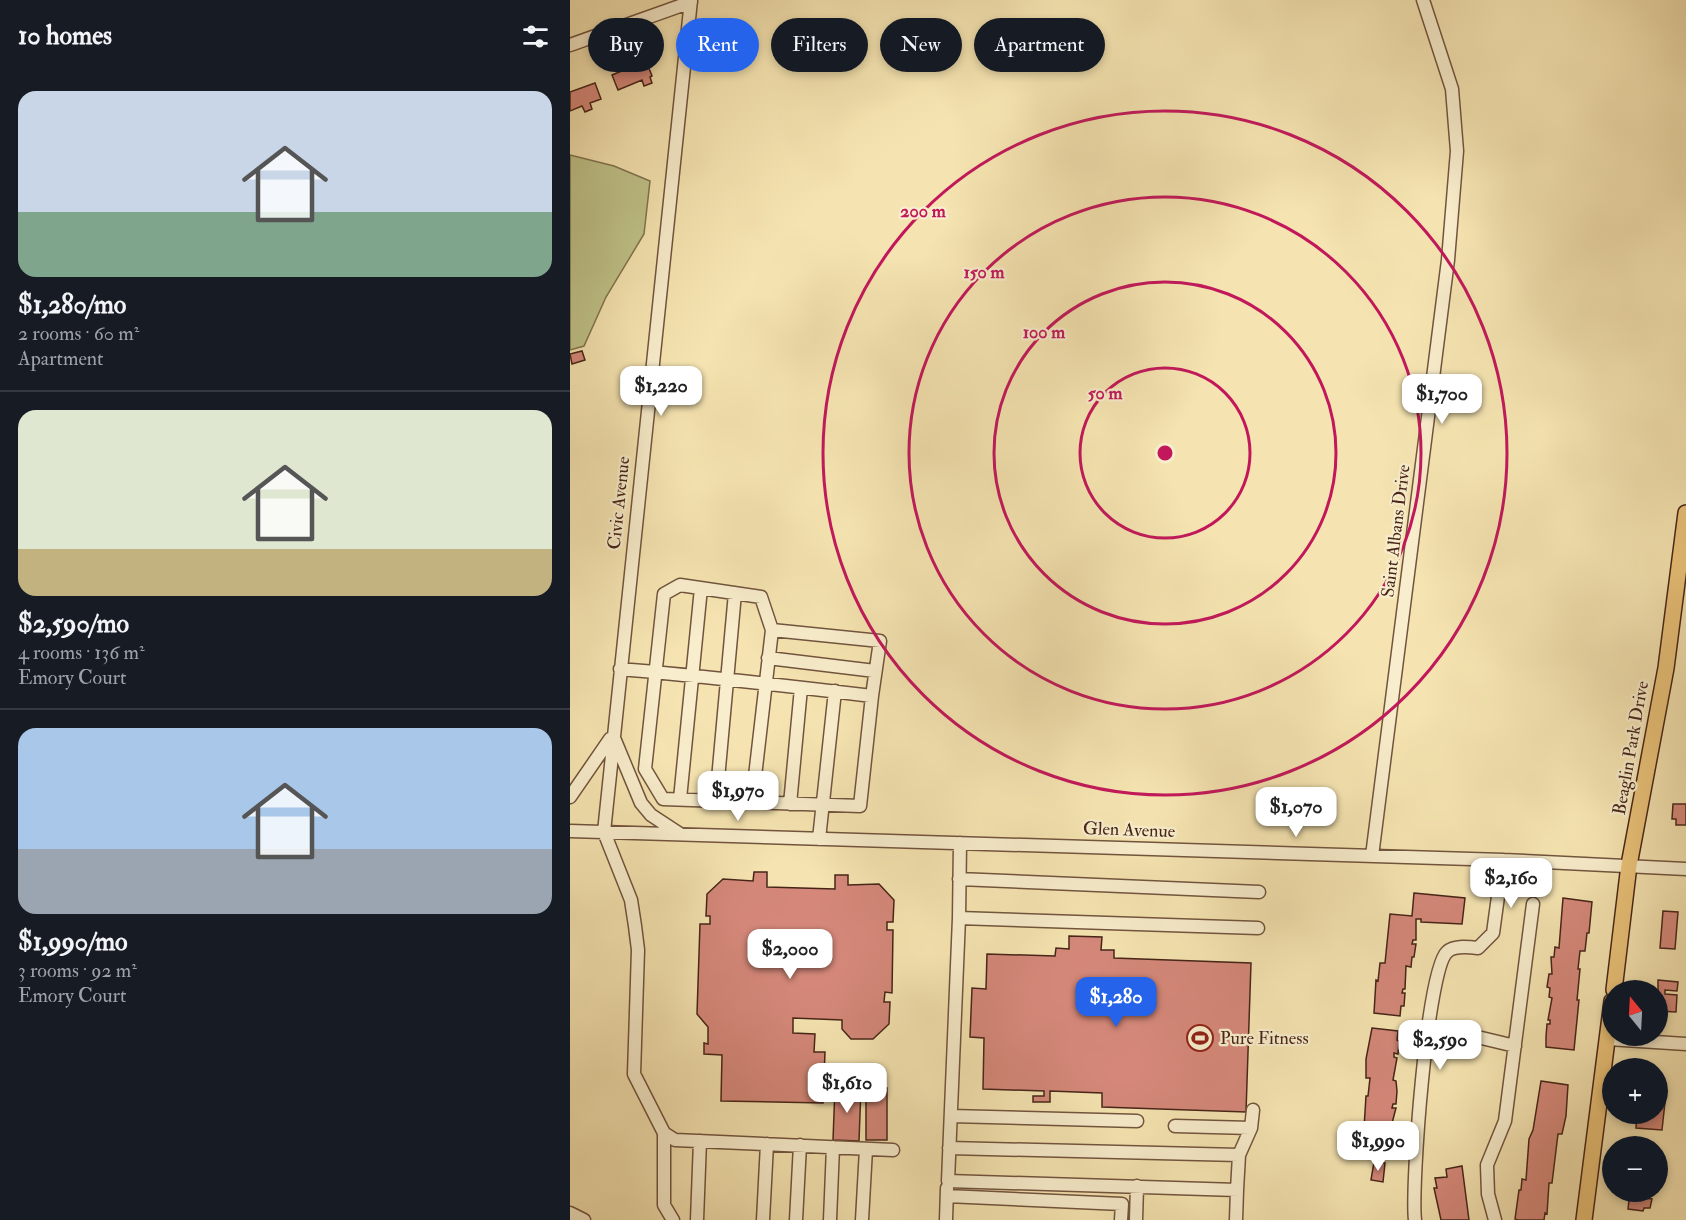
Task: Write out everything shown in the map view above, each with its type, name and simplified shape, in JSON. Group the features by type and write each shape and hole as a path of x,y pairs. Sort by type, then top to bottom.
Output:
{"main road":[{"name":"Beaglin Park Drive","path":"1615,980 1629,865 1666,668 1686,513"},
{"path":"1584,1220 1607,1046"}],"street":[{"name":"Saint Albans Drive","path":"1372,856 1448,260 1458,151 1452,89 1424,0"},
{"path":"570,45 691,1"},
{"name":"Civic Avenue","path":"604,832 612,736 691,1"},
{"path":"752,802 772,630 761,597 680,585 664,594 645,769 663,799 860,806 880,641 772,630"},
{"path":"680,799 701,588"},
{"path":"716,801 735,593"},
{"path":"768,658 875,671"},
{"path":"620,669 872,696"},
{"path":"790,804 801,688"},
{"path":"819,839 835,691"},
{"path":"570,797 612,736"},
{"path":"612,736 641,803 651,815 681,835"},
{"name":"Glen Avenue","path":"570,831 1503,860 1686,868"},
{"path":"604,832 631,900 637,938 634,1074 664,1133 664,1205 674,1220"},
{"path":"946,1220 960,843"},
{"path":"1415,1220 1418,1144 1435,982 1445,953 1451,949 1478,948 1493,933 1503,860"},
{"path":"959,879 1259,892"},
{"path":"1495,1220 1488,1194 1487,1164 1505,1121 1533,904"},
{"path":"959,918 1258,928"},
{"path":"1468,1035 1515,1046"},
{"path":"1668,1043 1686,1044"},
{"path":"1236,1220 1239,1155 1251,1128 1253,1110"},
{"path":"951,1116 1137,1121"},
{"path":"1175,1126 1251,1128"},
{"path":"664,1133 675,1140 893,1150"},
{"path":"697,1220 700,1141"},
{"path":"763,1220 767,1144"},
{"path":"796,1220 800,1145"},
{"path":"830,1220 833,1147"},
{"path":"949,1148 1239,1155"},
{"path":"862,1220 866,1149"},
{"path":"948,1181 1238,1190"},
{"path":"1136,1220 1137,1186"},
{"path":"947,1196 1122,1204 1121,1220"},
{"path":"570,1213 584,1220"}],"green space":[{"path":"570,155 614,166 650,181 644,234 606,297 584,346 570,350"}],"building":[{"path":"619,72 650,72 652,83 644,86 642,80 618,90 612,75"},
{"path":"595,83 601,99 590,103 592,109 585,112 582,106 570,111 570,92"},
{"path":"582,351 585,360 572,364 570,354"},
{"path":"1673,804 1686,804 1686,825 1676,825 1676,819 1672,819"},
{"path":"754,872 767,872 767,887 835,889 835,875 848,875 848,885 879,884 894,900 893,922 887,922 887,930 893,930 892,993 885,992 884,1002 890,1002 889,1024 873,1039 851,1039 842,1029 842,1020 793,1018 793,1033 815,1034 814,1052 825,1052 823,1103 721,1101 722,1055 704,1054 704,1043 708,1044 708,1027 697,1014 700,924 710,924 710,916 706,916 707,894 723,879 753,881"},
{"path":"1414,893 1465,898 1462,924 1421,922 1421,919 1416,919 1416,940 1413,940 1412,944 1416,944 1414,957 1412,957 1411,967 1406,966 1405,989 1402,993 1405,993 1404,1006 1401,1006 1400,1016 1374,1013 1376,980 1378,981 1380,963 1385,963 1390,914 1412,916"},
{"path":"1563,898 1592,902 1585,951 1580,951 1577,1000 1579,1000 1574,1050 1546,1047 1547,1024 1550,1024 1548,1020 1552,998 1549,997 1550,988 1547,987 1549,974 1552,974 1551,957 1554,957 1555,947 1559,948"},
{"path":"1663,911 1678,912 1675,949 1660,948"},
{"path":"1069,936 1102,937 1101,950 1114,950 1114,958 1251,963 1246,1112 1102,1107 1102,1093 1050,1091 1050,1102 1033,1102 1033,1096 1044,1096 1044,1091 983,1089 984,1038 970,1037 972,988 986,989 987,954 1055,956 1056,948 1069,949"},
{"path":"1668,981 1678,982 1677,991 1668,990"},
{"path":"1668,994 1677,995 1676,1012 1668,1012"},
{"path":"1372,1028 1398,1031 1398,1054 1394,1053 1394,1057 1397,1058 1393,1080 1396,1081 1396,1104 1393,1104 1392,1108 1396,1108 1390,1131 1364,1128 1366,1096 1368,1096 1370,1078 1366,1078 1366,1059"},
{"path":"1541,1081 1568,1085 1566,1116 1562,1134 1558,1134 1552,1183 1549,1183 1547,1214 1545,1213 1544,1220 1518,1220 1515,1219 1519,1190 1521,1190 1522,1179 1526,1180 1529,1139 1533,1130"},
{"path":"835,1087 861,1088 859,1141 833,1140"},
{"path":"866,1087 887,1088 887,1140 866,1140"},
{"path":"1636,1124 1663,1124 1662,1130 1636,1128"},
{"path":"1374,1162 1385,1163 1383,1182 1371,1180"},
{"path":"1462,1166 1469,1220 1441,1220 1434,1188 1437,1188 1435,1178 1447,1177 1446,1169"},
{"path":"1629,1202 1651,1202 1650,1208 1644,1208 1643,1211 1628,1209"}],"place":[{"name":"Pure Fitness","path":"1200,1038"}]}
